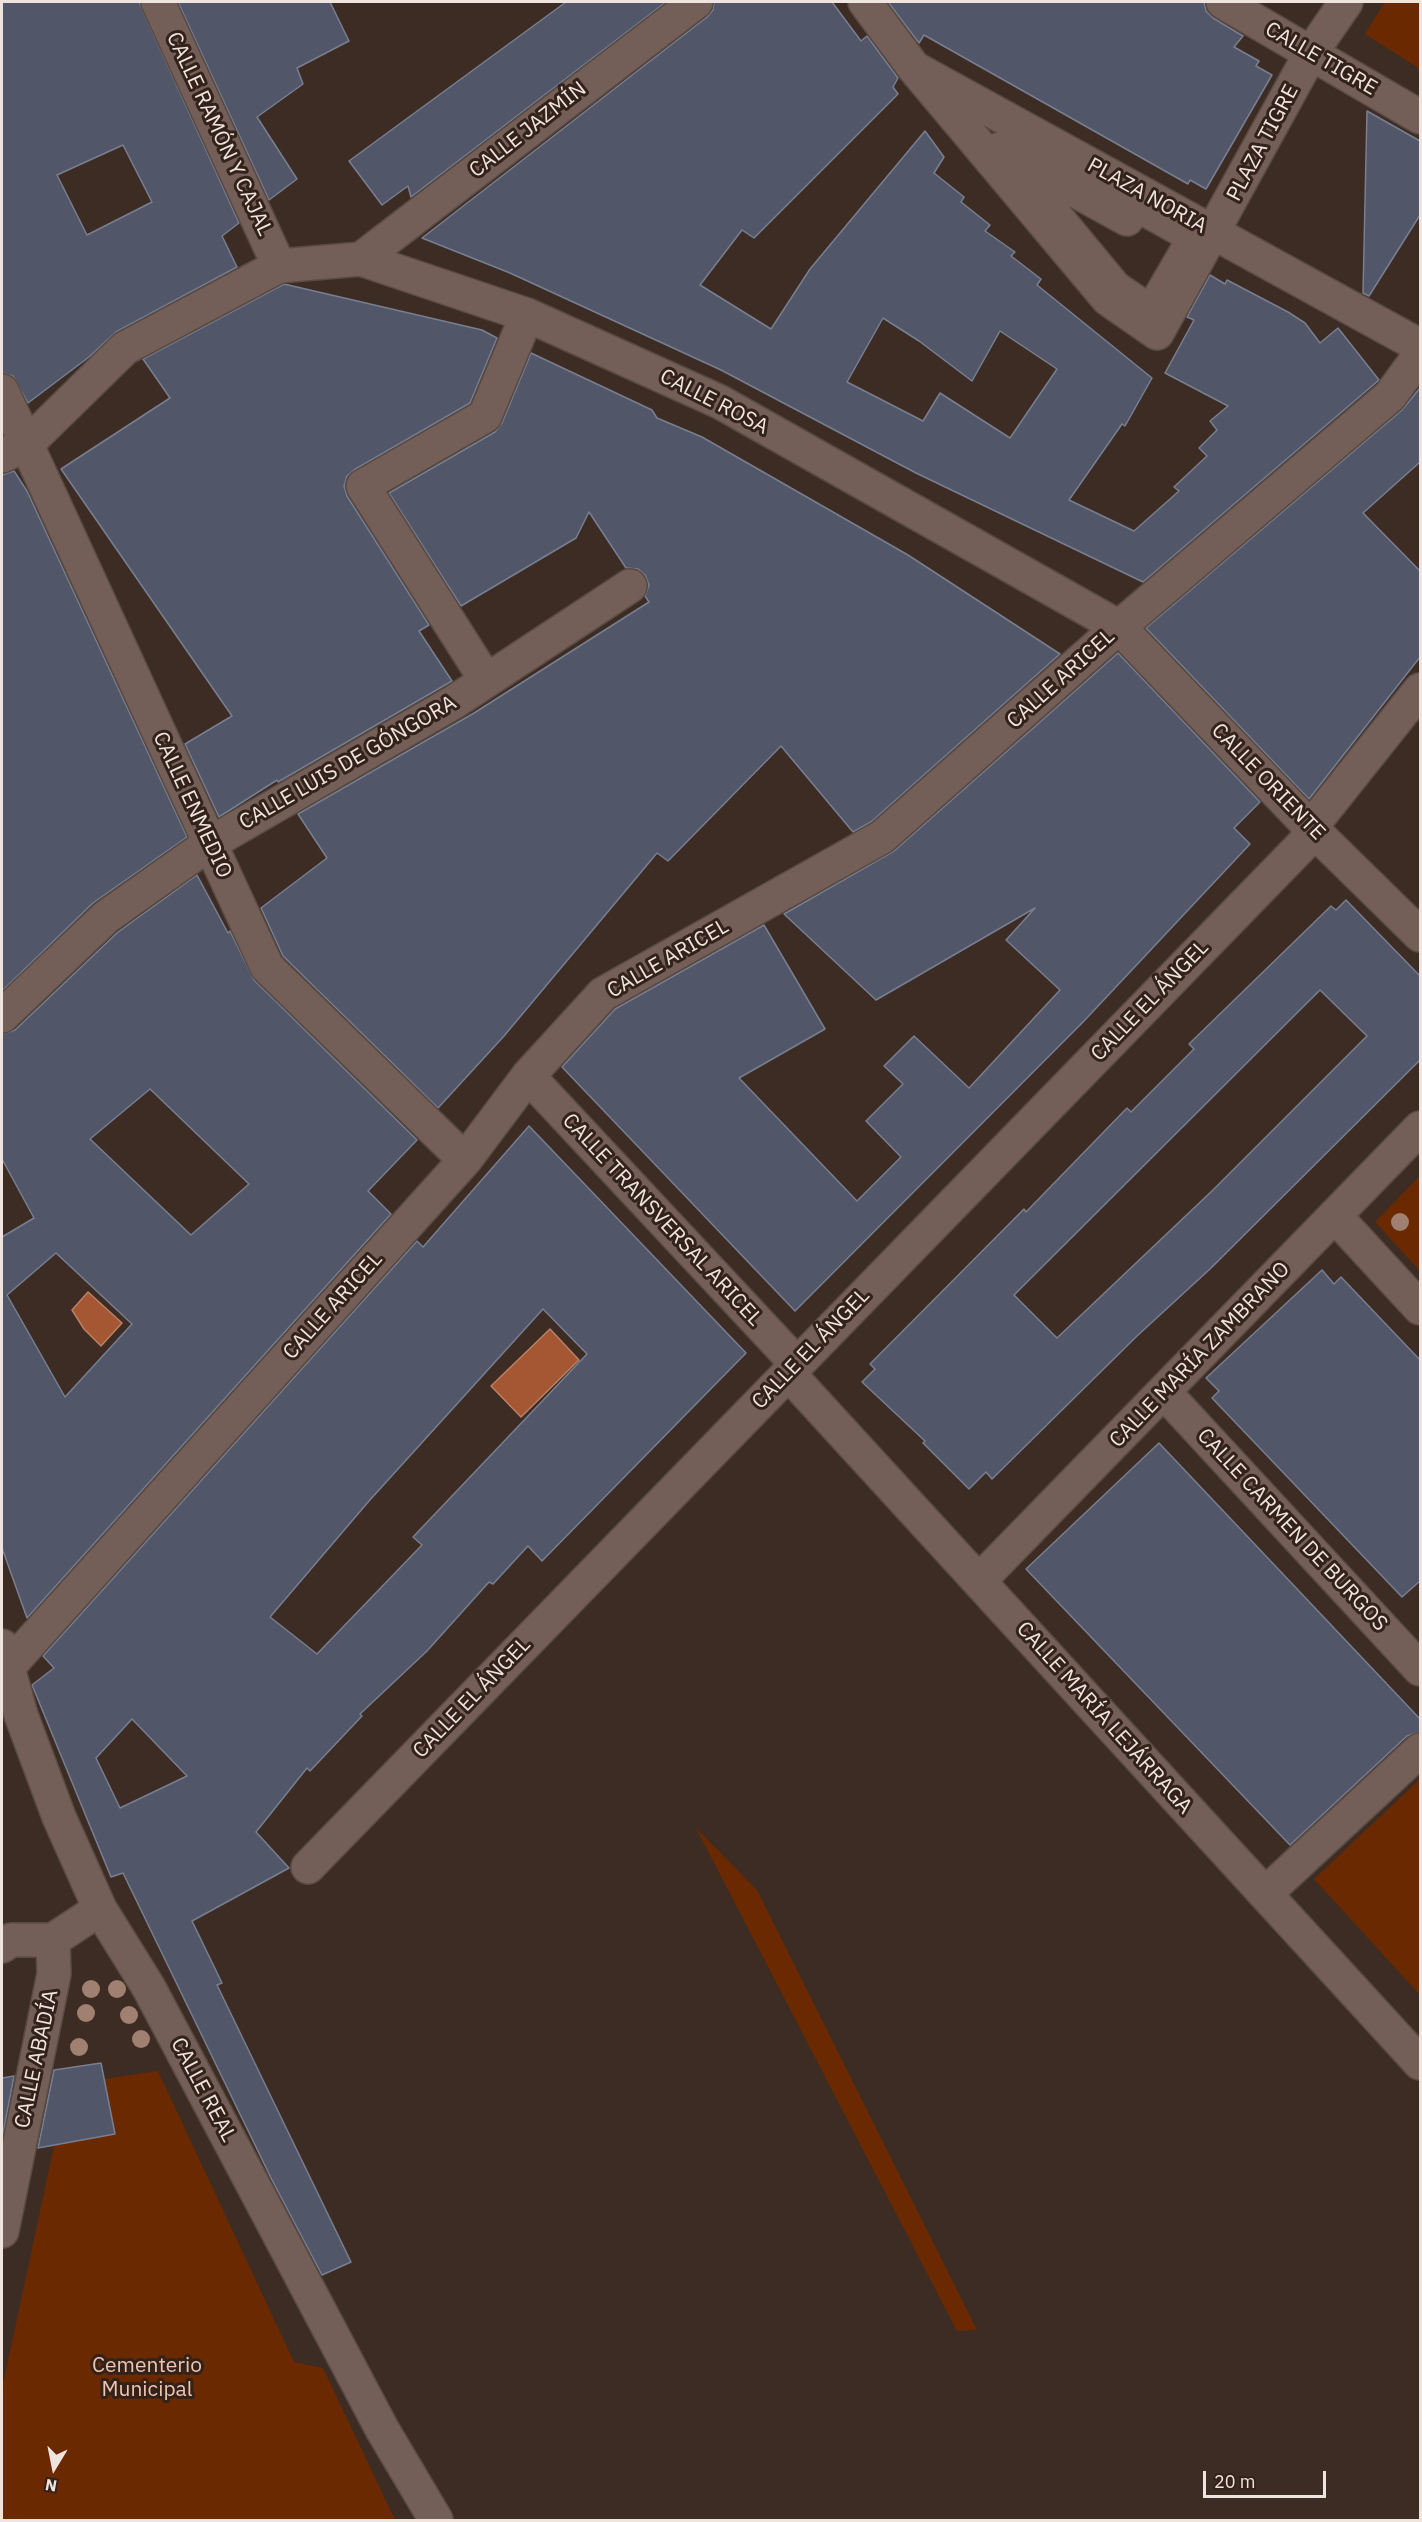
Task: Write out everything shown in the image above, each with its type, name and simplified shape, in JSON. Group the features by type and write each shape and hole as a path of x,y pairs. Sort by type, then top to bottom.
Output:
{"street":[{"name":"CALLE RAMÓN Y CAJAL","path":"158,2 279,266"},
{"name":"CALLE JAZMÍN","path":"361,259 696,2"},
{"name":"PLAZA NORIA","path":"865,2 914,68 1108,299 1157,333 1205,235"},
{"name":"CALLE TIGRE","path":"1222,2 1420,117"},
{"name":"PLAZA TIGRE","path":"1205,235 1311,53 1346,2"},
{"name":"PLAZA NORIA","path":"914,68 1205,235"},
{"name":"PLAZA NORIA","path":"1000,149 1127,219 1136,204 1205,235 1156,304 1143,307 1115,288 1000,149"},
{"path":"1205,235 1420,346"},
{"name":"CALLE ROSA","path":"279,266 361,259 527,315 720,402 1119,627"},
{"path":"14,450 125,348 279,266"},
{"path":"486,680 363,486 485,416 527,315"},
{"name":"CALLE ARICEL","path":"5,1656 465,1160 528,1077 603,994 882,837 1119,627 1390,396 1420,355"},
{"name":"CALLE ENMEDIO","path":"2,391 14,450 209,844 267,967 465,1160"},
{"name":"CALLE LUIS DE GÓNGORA","path":"2,1016 106,917 209,844 454,702 630,586"},
{"name":"CALLE ORIENTE","path":"1119,627 1316,825 1420,935"},
{"name":"CALLE EL ÁNGEL","path":"308,1867 1316,825 1420,690"},
{"name":"CALLE TRANSVERSAL ARICEL","path":"528,1077 792,1368"},
{"name":"CALLE MARÍA ZAMBRANO","path":"979,1581 1420,1128"},
{"path":"1335,1216 1420,1308"},
{"name":"CALLE MARÍA LEJÁRRAGA","path":"792,1368 979,1581 1420,2063"},
{"name":"CALLE CARMEN DE BURGOS","path":"1164,1392 1420,1669"},
{"name":"CALLE REAL","path":"5,1656 21,1715 59,1817 100,1909 149,1988 382,2429 436,2520"},
{"path":"1265,1894 1420,1750"},
{"path":"2,1946 10,1940 54,1940 100,1909"},
{"name":"CALLE ABADÍA","path":"2,2231 54,1974 54,1940"}],"green space":[{"path":"1385,2 1420,2 1420,69 1365,34"},
{"path":"1420,1176 1420,1271 1375,1222"},
{"path":"1420,1779 1420,1995 1314,1879"},
{"path":"696,1828 757,1890 977,2330 957,2331"},
{"name":"Cementerio Municipal","path":"158,2071 294,2362 323,2368 395,2520 2,2520 2,2389 63,2104 77,2083"}],"shaded area":[{"path":"88,1292 122,1323 101,1346 84,1329 72,1310"},
{"path":"550,1329 579,1360 521,1417 491,1386"}],"building":[{"path":"2,2 139,2 239,223 222,236 237,267 116,332 89,357 28,403 13,376 2,373","holes":["123,145 152,202 87,235 57,175"]},
{"path":"178,2 330,2 349,41 297,68 303,84 257,117 297,179 269,200"},
{"path":"566,2 666,2 411,197 408,186 382,205 349,161"},
{"path":"714,2 832,2 861,41 867,36 898,78 893,87 898,94 754,238 742,230 700,285 771,329 810,269 925,131 944,157 934,173 964,197 961,202 990,225 985,231 1015,252 1011,256 1041,279 1037,285 1152,378 1125,426 1122,424 1069,500 1134,531 1179,491 1174,487 1207,456 1199,448 1217,430 1210,421 1228,406 1165,373 1194,320 1187,317 1210,275 1225,284 1227,280 1288,312 1305,323 1320,343 1338,328 1379,380 1143,582 916,473 721,370 510,273 422,238 707,17 713,10","holes":["883,318 919,341 972,381 1000,331 1057,369 1010,438 940,393 923,421 847,382"]},
{"path":"888,2 1204,2 1206,11 1213,18 1243,36 1234,47 1259,61 1256,66 1272,75 1206,189 1190,180 1188,184 924,35 919,43"},
{"path":"1367,111 1420,141 1420,215 1369,296 1363,293"},
{"path":"284,284 482,330 497,338 470,403 354,470 347,476 344,486 347,496 429,625 419,631 452,681 278,782 277,780 219,817 185,744 232,716 61,469 170,398 143,359"},
{"path":"531,353 652,410 657,418 702,437 908,555 1060,654 871,822 853,832 781,746 668,861 657,853 504,1036 438,1108 283,956 261,908 327,858 298,814 474,713 649,602 645,596 649,585 645,575 638,569 626,568 589,512 576,538 461,606 389,493 495,432 502,423"},
{"path":"1420,388 1420,462 1363,513 1420,571 1420,657 1309,799 1146,628 1402,410"},
{"path":"14,471 27,491 187,837 93,903 2,991 2,475"},
{"path":"1118,653 1260,802 1234,828 1250,844 1084,1021 795,1311 562,1067 615,1009 764,925 825,1029 739,1078 857,1201 901,1157 866,1121 903,1084 884,1066 914,1036 969,1088 1060,990 1006,940 1035,908 876,1000 784,914 894,851"},
{"path":"197,875 228,933 230,931 254,980 417,1140 368,1191 391,1214 27,1618 2,1548 2,1237 34,1218 2,1159 2,1034 15,1030 118,932","holes":["150,1089 249,1184 191,1235 90,1139","56,1253 132,1324 65,1397 7,1295"]},
{"path":"1346,900 1420,976 1420,1060 1210,1269 1137,1336 992,1479 986,1472 969,1489 923,1443 925,1441 862,1382 875,1369 870,1364 1024,1209 1026,1212 1127,1108 1131,1112 1194,1049 1189,1044 1331,906 1336,910","holes":["1320,990 1367,1036 1214,1189 1057,1338 1014,1295"]},
{"path":"529,1126 746,1353 542,1561 528,1546 493,1584 489,1582 427,1651 360,1714 362,1716 310,1771 307,1768 256,1832 289,1868 192,1921 222,1983 217,1985 351,2262 322,2275 272,2180 123,1873 111,1877 32,1685 54,1668 43,1656 417,1241 423,1247","holes":["543,1309 587,1354 413,1537 422,1545 317,1654 270,1617 369,1501","132,1719 187,1776 120,1808 96,1758"]},
{"path":"1322,1270 1334,1284 1341,1277 1420,1360 1420,1581 1402,1597 1212,1398 1219,1391 1206,1378"},
{"path":"1159,1443 1420,1719 1420,1732 1407,1736 1290,1845 1026,1569"},
{"path":"101,2063 115,2134 38,2148 54,2070"},
{"path":"14,2076 2,2139 2,2078"}]}
